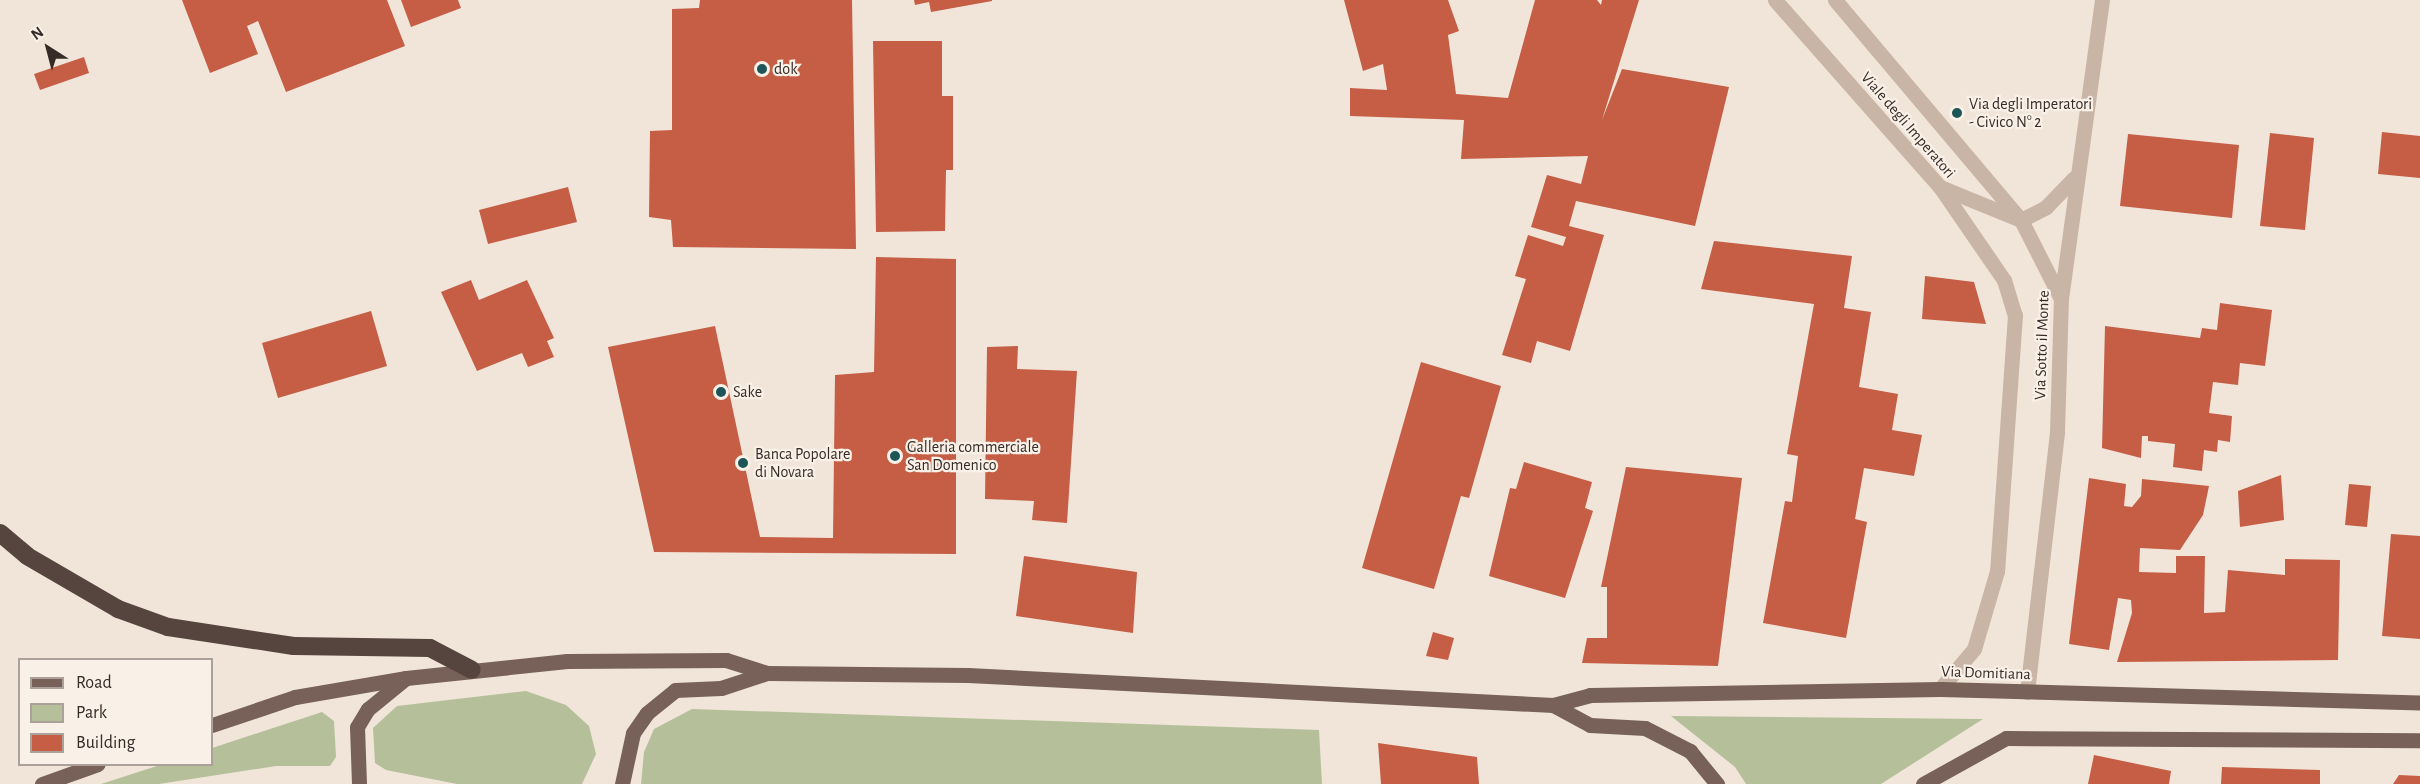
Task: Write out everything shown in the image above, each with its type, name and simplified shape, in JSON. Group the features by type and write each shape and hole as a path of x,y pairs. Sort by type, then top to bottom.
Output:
{"highway":[{"path":"0,532 27,556 118,609 168,627 294,646 430,648 472,670"}],"main road":[{"path":"213,725 295,697 405,678 567,662 726,660 767,672 968,675 1553,705 1590,725 1645,728 1690,751 1717,784"},
{"path":"622,784 633,733 647,713 675,690 721,688 767,672"},
{"path":"359,784 357,727 368,710 405,678"},
{"name":"Via Domitiana","path":"1553,705 1590,695 1940,689 2420,702"},
{"path":"1923,784 2006,738 2420,740"},
{"path":"42,784 95,766"}],"street":[{"name":"Viale degli Imperatori","path":"1775,0 1940,187 2004,280 2015,315"},
{"name":"Viale degli Imperatori","path":"1835,0 2021,220 2061,299"},
{"name":"Via Sotto il Monte","path":"2027,692 2057,432 2061,299 2074,178 2102,0"},
{"path":"1940,187 2021,220 2046,207 2074,178"},
{"name":"Via Sotto il Monte","path":"1940,689 1974,649 1997,571 2015,315"}],"green space":[{"path":"526,691 566,705 589,726 596,754 582,784 457,784 386,770 375,763 373,728 397,706"},
{"path":"692,709 1319,730 1322,784 641,784 644,752 654,729"},
{"path":"322,712 334,721 336,757 330,766 276,766 159,784 101,784 157,766 213,766 213,748"},
{"path":"1671,716 1983,719 1881,784 1746,784 1735,767"}],"building":[{"path":"182,0 387,0 405,46 286,92 258,21 247,26 258,54 210,73"},
{"path":"401,0 458,0 461,8 411,27"},
{"name":"dok","path":"700,0 852,0 856,249 673,247 671,220 649,217 650,131 672,130 672,9 699,8"},
{"path":"914,0 992,1 931,12 929,2 915,5"},
{"path":"1344,0 1448,0 1459,31 1448,35 1456,94 1508,98 1535,0 1597,0 1601,5 1602,0 1639,0 1602,120 1622,69 1729,87 1695,226 1576,201 1569,226 1604,235 1570,351 1537,341 1531,363 1502,355 1526,279 1515,276 1528,235 1563,246 1566,237 1531,227 1547,175 1581,184 1588,156 1461,159 1464,120 1350,116 1350,88 1387,90 1383,64 1363,71"},
{"path":"873,41 942,41 942,96 953,96 953,170 946,170 945,231 876,232"},
{"path":"84,57 89,73 40,90 34,74"},
{"path":"2382,132 2420,136 2420,178 2378,174"},
{"path":"2270,133 2314,138 2305,230 2260,226"},
{"path":"2128,134 2239,145 2232,218 2120,206"},
{"path":"568,187 577,222 488,244 479,210"},
{"path":"1714,241 1852,256 1844,308 1871,312 1859,387 1898,394 1892,430 1922,435 1914,476 1864,468 1855,519 1867,522 1846,638 1763,623 1785,501 1792,502 1798,456 1787,454 1814,304 1701,289"},
{"path":"876,257 956,259 956,554 654,552 608,347 715,326 760,537 833,538 835,375 874,372"},
{"path":"1925,276 1974,282 1986,324 1922,319"},
{"path":"471,280 479,300 527,280 554,338 547,341 554,357 528,367 522,353 477,371 441,292"},
{"path":"2220,303 2272,310 2265,366 2240,363 2238,385 2213,382 2209,413 2232,416 2230,442 2218,440 2217,452 2204,450 2202,471 2173,467 2175,444 2148,441 2148,436 2142,436 2141,458 2102,448 2105,326 2200,338 2202,328 2217,330"},
{"path":"371,311 387,366 278,398 262,343"},
{"path":"1018,346 1017,369 1077,371 1067,523 1032,520 1034,501 985,499 987,347"},
{"path":"1421,362 1501,386 1469,498 1461,496 1434,589 1362,568"},
{"path":"1524,462 1592,482 1585,508 1593,511 1565,598 1489,576 1510,488 1516,489"},
{"path":"1626,467 1742,478 1718,666 1582,663 1587,638 1607,638 1607,587 1601,587"},
{"path":"2281,475 2284,520 2240,527 2238,491"},
{"path":"2089,478 2126,484 2124,506 2132,507 2141,496 2142,479 2209,486 2203,515 2180,550 2140,548 2139,572 2176,573 2176,556 2205,556 2204,613 2225,612 2228,570 2285,575 2285,559 2340,560 2338,660 2117,662 2132,613 2131,600 2118,598 2109,650 2069,644"},
{"path":"2349,484 2371,486 2367,527 2345,525"},
{"path":"2391,534 2420,536 2420,639 2382,636"},
{"path":"1024,556 1137,572 1133,633 1016,616"},
{"path":"1433,632 1454,638 1448,660 1426,656"},
{"path":"1378,743 1477,757 1479,784 1381,784"},
{"path":"2094,755 2171,771 2169,784 2088,784"},
{"path":"2222,767 2320,770 2320,784 2221,784"},
{"path":"2399,775 2420,776 2420,784 2393,784"}],"place":[{"name":"dok","path":"762,69"},
{"name":"Via degli Imperatori - Civico N° 2","path":"1957,113"},
{"name":"Sake","path":"721,392"},
{"name":"Galleria commerciale San Domenico","path":"895,456"},
{"name":"Banca Popolare di Novara","path":"743,463"}]}
